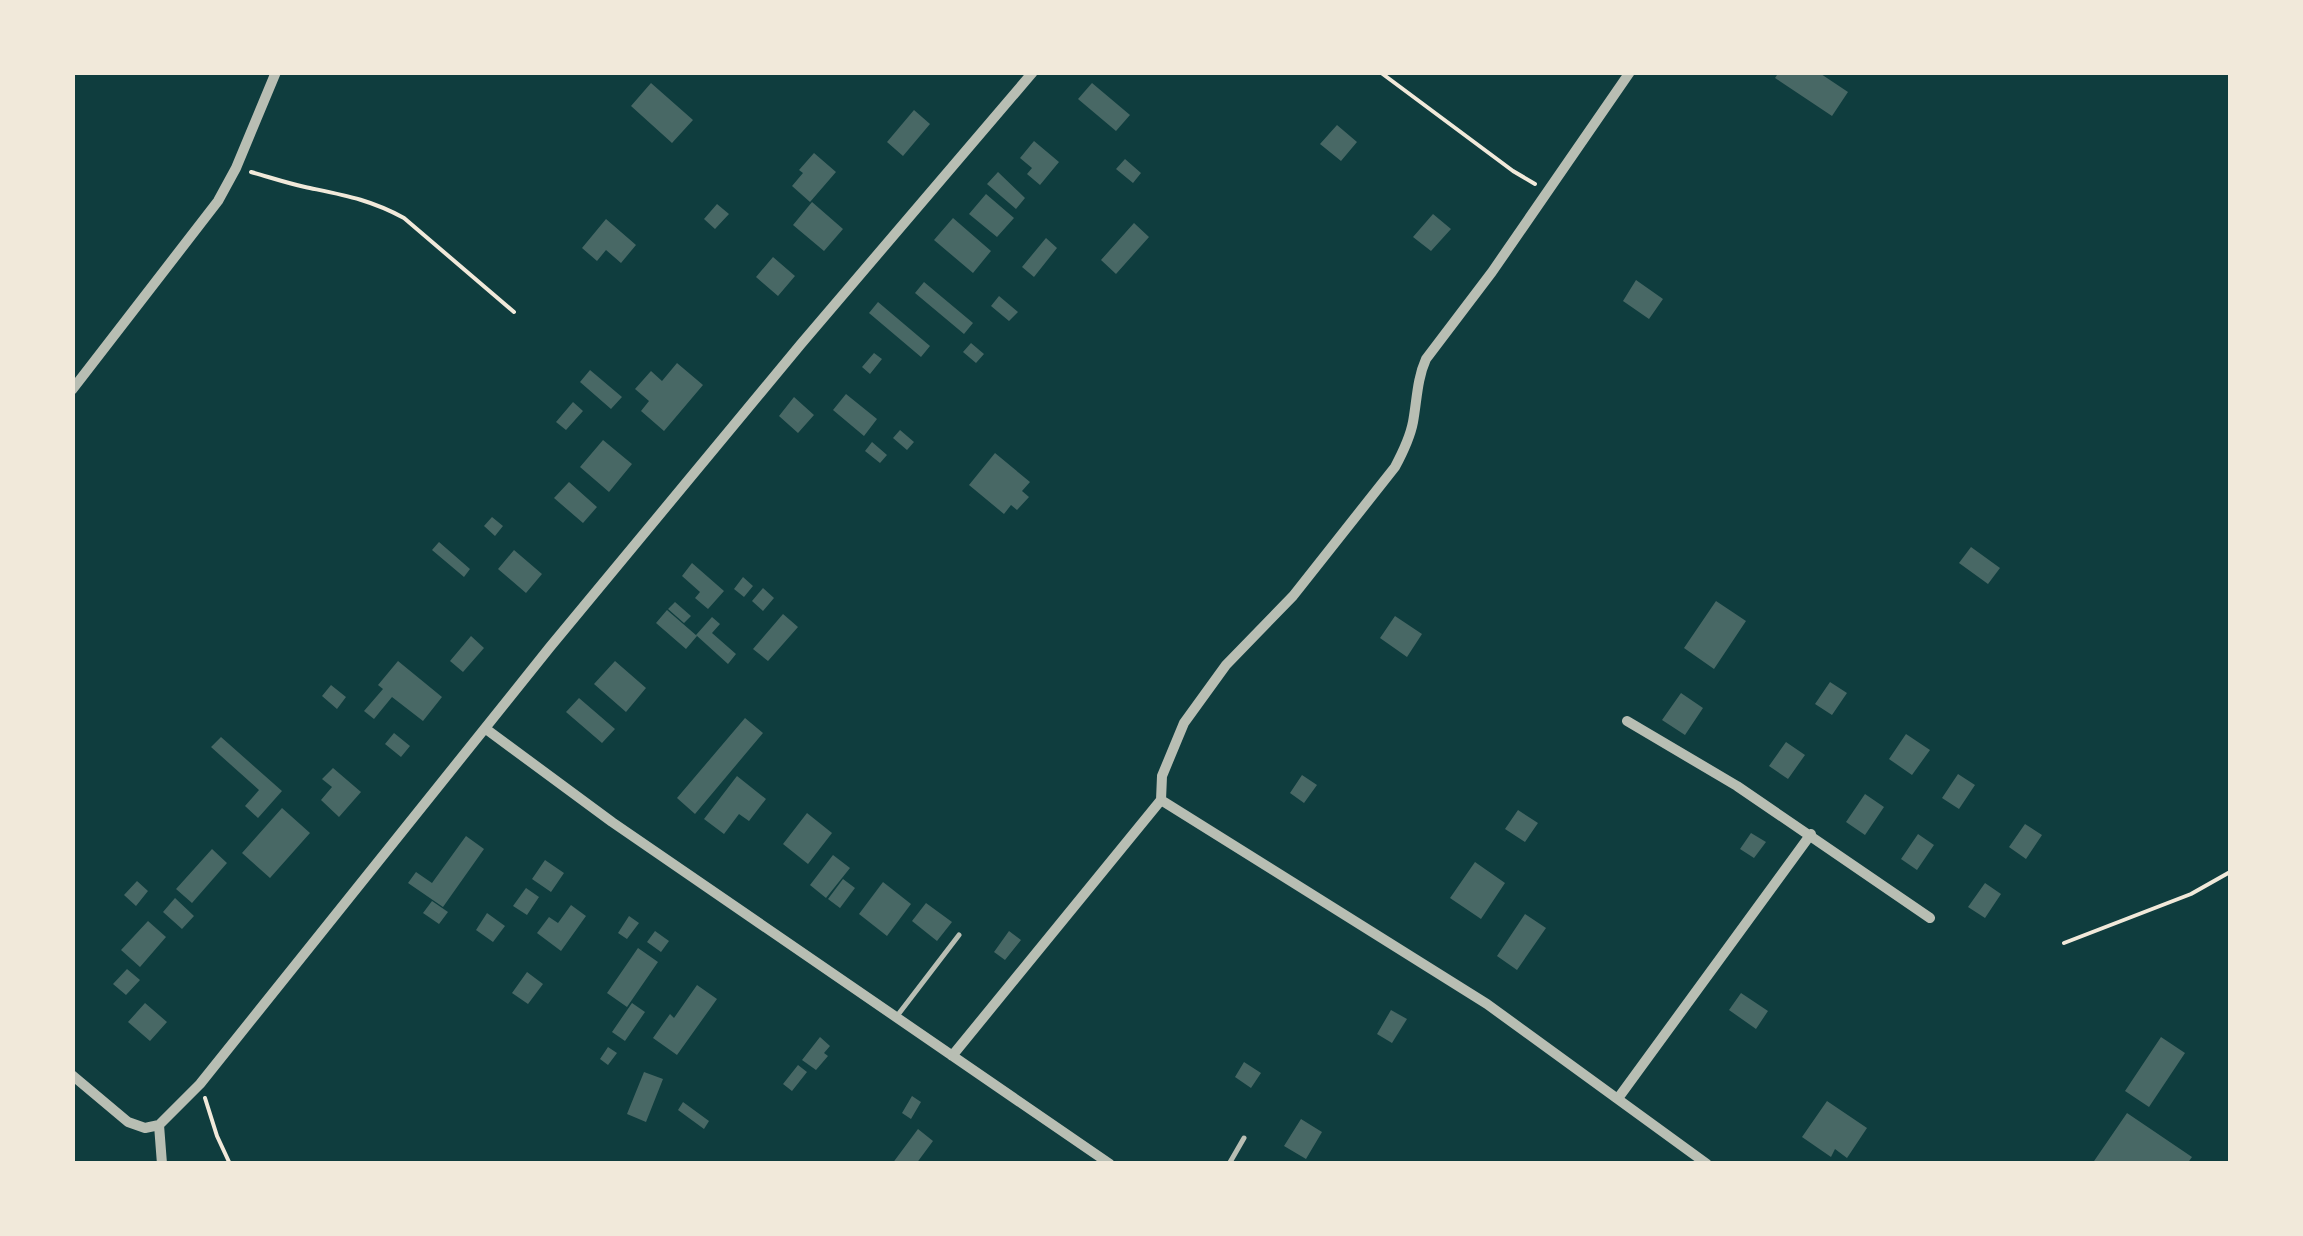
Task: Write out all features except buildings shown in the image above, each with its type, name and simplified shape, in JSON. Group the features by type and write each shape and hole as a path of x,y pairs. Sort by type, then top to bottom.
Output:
{"street":[{"path":"72,390 218,201 276,72"},
{"path":"72,1075 128,1122 145,1128 159,1125 178,1108 800,344 1033,72"},
{"path":"952,1056 1162,800 1162,776 1184,723 1226,665 1293,596 1395,467 1410,435 1419,374 1426,358 1492,272 1630,72"},
{"path":"1627,721 1737,786 1930,918"},
{"path":"486,729 612,822 1110,1164"},
{"path":"1162,800 1487,1004 1707,1164"},
{"path":"1619,1097 1810,834"},
{"path":"159,1125 162,1164"}],"lane":[{"path":"896,1017 959,935"},
{"path":"1229,1164 1244,1138"}],"path":[{"path":"1380,72 1513,171 1548,191"},
{"path":"236,168 356,196 386,208 404,218 514,312"},
{"path":"2064,942 2191,894 2230,872"},
{"path":"200,1084 230,1164"}]}
